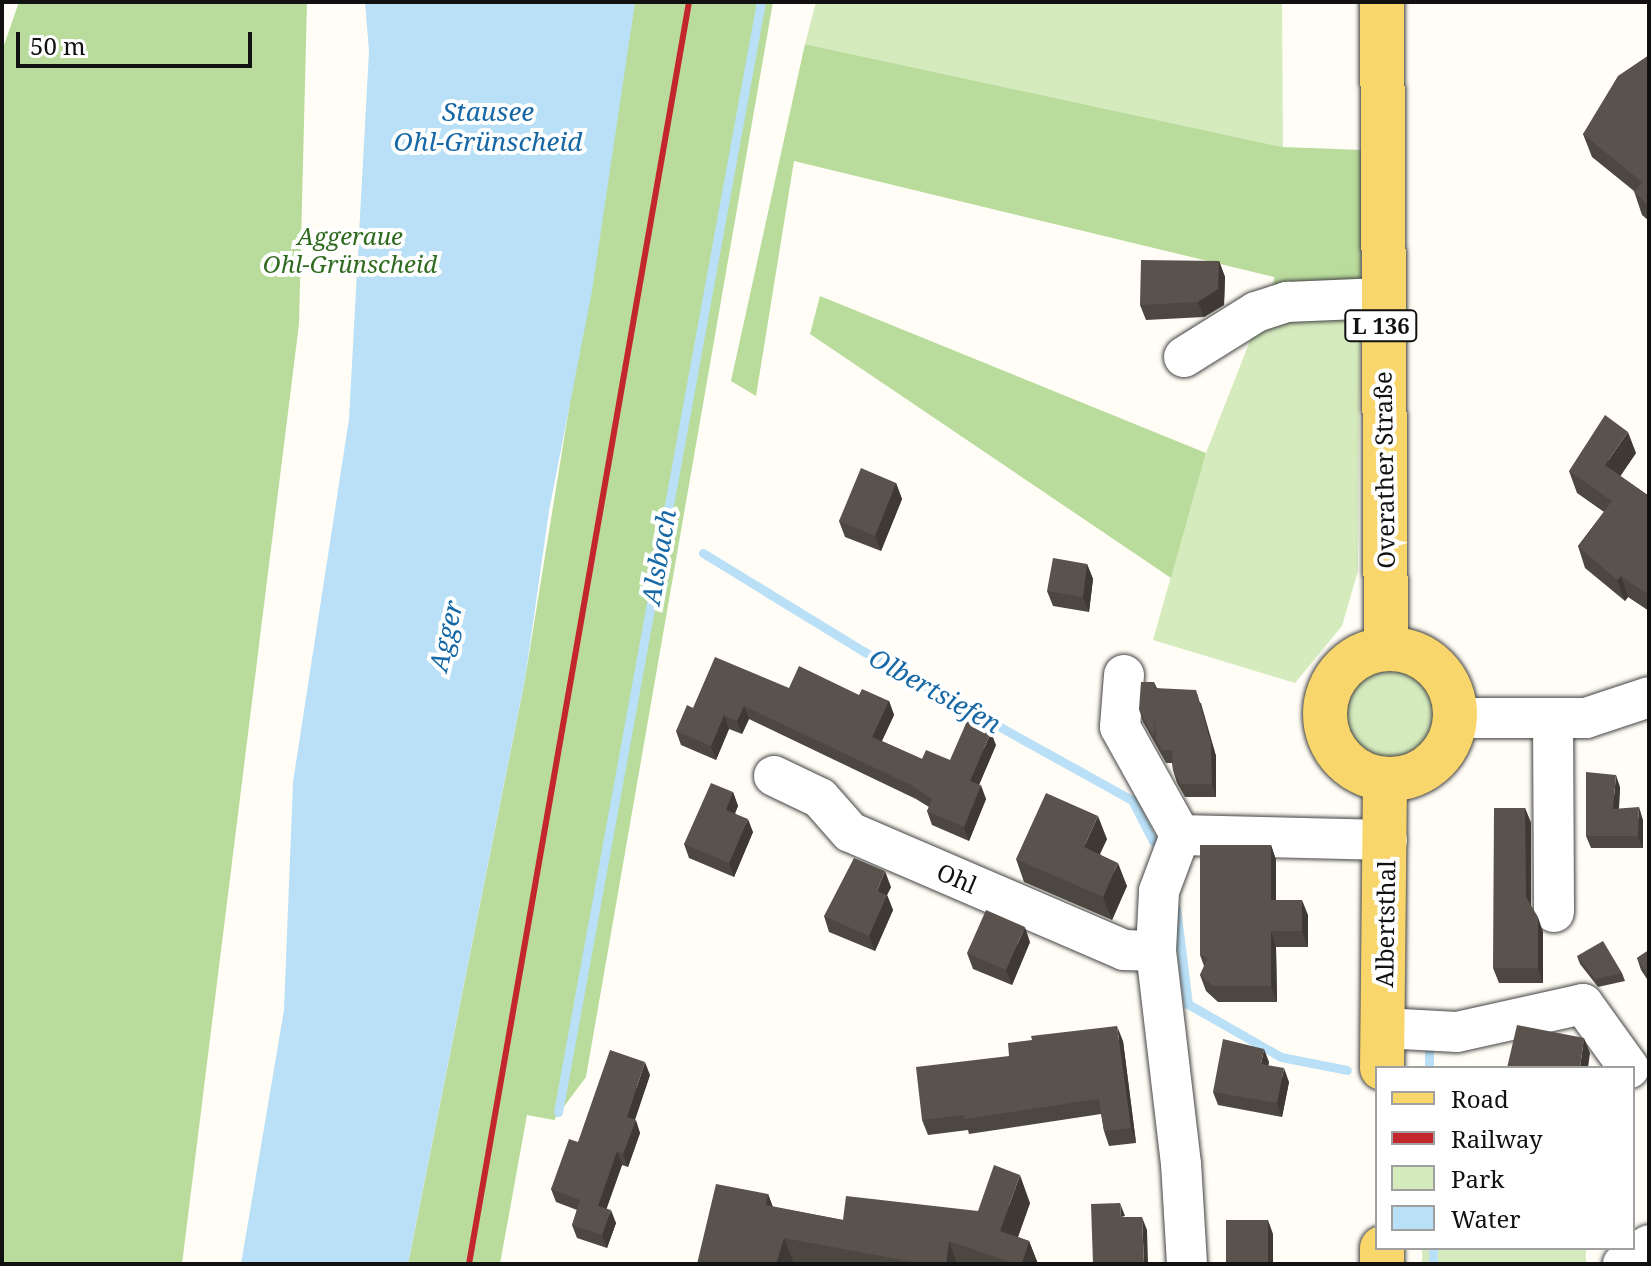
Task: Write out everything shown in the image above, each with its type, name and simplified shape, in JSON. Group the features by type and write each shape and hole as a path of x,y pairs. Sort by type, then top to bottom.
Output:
{"main road":[{"name":"Overather Straße","path":"1382,2 1381,298 1386,649"},
{"path":"1386,649 1422,657 1437,668 1448,683 1456,718 1449,743 1433,764 1411,777 1385,780 1349,765 1328,733 1325,714 1337,677 1350,663 1386,649"},
{"name":"Albertsthal","path":"1382,1048 1387,840 1385,780"}],"street":[{"path":"1184,357 1256,312 1287,302 1381,298"},
{"path":"1124,675 1120,727 1180,835 1159,891 1156,951 1181,1164 1187,1264"},
{"path":"1456,718 1586,718 1649,697"},
{"path":"1553,718 1554,912"},
{"name":"Ohl","path":"774,776 820,798 850,832 1124,950 1156,951"},
{"path":"1180,835 1387,840"},
{"path":"1382,1048 1583,1004 1628,1066"},
{"path":"1635,1076 1649,1095"},
{"path":"1623,1264 1649,1245"}],"green space":[{"path":"19,2 307,2 299,324 182,1264 2,1264 2,51"},
{"path":"635,2 773,2 586,1077 554,1120 527,1115 500,1264 408,1264 525,679"},
{"path":"816,2 1282,2 1283,147 805,44"},
{"path":"805,44 1283,147 1363,150 1360,317 1281,323 1274,277 794,161 756,396 731,381"},
{"path":"1275,277 1360,317 1358,571 1342,626 1295,683 1153,640 1206,453"},
{"path":"820,296 1206,453 1171,578 810,334"},
{"path":"1390,670 1407,673 1422,683 1432,698 1435,715 1432,732 1422,747 1407,757 1390,760 1373,757 1358,747 1348,732 1345,715 1348,698 1358,683 1373,673"},
{"path":"1422,1250 1586,1250 1586,1264 1422,1264"}],"water":[{"name":"Stausee Ohl-Grünscheid","path":"365,2 635,2 592,291 549,511 525,679 408,1264 241,1264 284,1010 293,782 349,419 369,51"}],"building":[{"path":"1649,55 1649,206 1634,192 1642,182 1583,134 1618,76"},
{"path":"1141,260 1219,261 1218,289 1198,302 1140,305"},
{"path":"1605,415 1628,432 1605,465 1649,496 1649,595 1621,576 1617,580 1578,546 1612,501 1569,471"},
{"path":"861,468 896,483 875,536 839,521"},
{"path":"1053,558 1087,564 1083,597 1047,591"},
{"path":"715,657 789,688 799,666 859,695 862,689 889,701 872,737 922,759 926,750 950,760 967,721 991,732 970,781 981,785 964,827 927,811 932,799 911,785 744,706 737,721 724,715 711,746 676,731 687,705 693,708"},
{"path":"1141,682 1154,682 1154,688 1196,690 1211,743 1212,784 1181,784 1173,770 1172,750 1162,750 1156,739 1155,718 1154,737 1139,709"},
{"path":"1586,772 1616,775 1613,809 1639,807 1638,836 1586,836"},
{"path":"711,783 733,792 726,810 748,819 729,863 684,844"},
{"path":"1046,793 1098,816 1084,847 1118,863 1103,897 1016,859"},
{"path":"1494,808 1525,808 1526,897 1538,917 1538,968 1493,968"},
{"path":"1200,845 1271,845 1271,900 1302,900 1302,931 1271,931 1271,986 1213,986 1200,975 1208,958 1200,955"},
{"path":"854,858 885,871 877,891 887,895 869,936 824,916"},
{"path":"986,910 1025,927 1006,970 967,953"},
{"path":"1603,941 1622,973 1595,979 1577,956"},
{"path":"1649,950 1649,977 1637,958"},
{"path":"1517,1025 1584,1038 1580,1066 1507,1066"},
{"path":"1117,1026 1131,1128 1104,1131 1099,1099 964,1119 963,1115 922,1120 916,1067 1009,1056 1008,1043 1032,1040 1031,1036"},
{"path":"1223,1039 1264,1049 1261,1064 1284,1068 1277,1103 1213,1092"},
{"path":"610,1050 645,1062 627,1117 636,1120 623,1154 617,1151 598,1206 611,1210 602,1235 572,1225 580,1200 551,1189 569,1139 578,1142"},
{"path":"994,1165 1020,1175 1000,1231 1029,1241 1022,1264 949,1241 946,1264 924,1264 784,1238 776,1264 697,1264 716,1184 768,1194 766,1205 843,1220 846,1196 978,1211"},
{"path":"1120,1203 1121,1217 1142,1217 1144,1264 1093,1264 1091,1204"},
{"path":"1226,1220 1268,1220 1268,1264 1226,1264"}],"waterway":[{"name":"Alsbach","path":"558,1112 761,2"},
{"name":"Olbertsiefen","path":"703,553 863,651 1132,800 1153,841"},
{"name":"Olbertsiefen","path":"1176,908 1188,1004 1281,1057 1347,1070"},
{"name":"Olbertsiefen","path":"1429,1039 1429,1066"},
{"name":"Olbertsiefen","path":"1433,1250 1433,1264"}],"railway":[{"path":"469,1264 689,2"}],"park label":[{"name":"Aggeraue Ohl-Grünscheid","path":"350,250"}],"water label":[{"name":"Agger","path":"446,636"}]}
